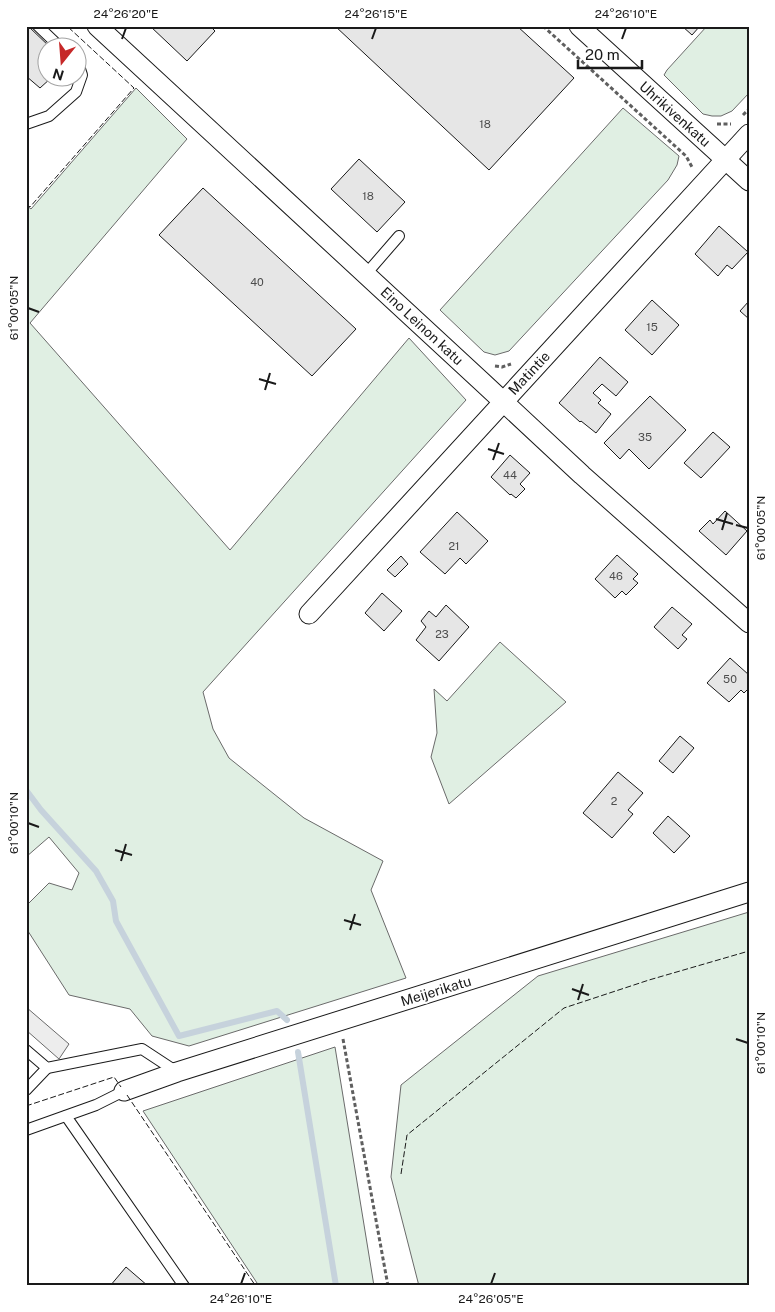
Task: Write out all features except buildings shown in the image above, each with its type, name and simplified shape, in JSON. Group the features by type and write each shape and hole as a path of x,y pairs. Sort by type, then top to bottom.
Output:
{"street":[{"name":"Eino Leinon katu","path":"97,26 582,476 749,622"},
{"name":"Uhrikivenkatu","path":"579,26 749,181"},
{"name":"Matintie","path":"308,614 749,134"},
{"name":"Meijerikatu","path":"124,1091 177,1072 749,892"}],"lane":[{"path":"38,26 51,38"},
{"path":"26,124 49,116 76,92 77,88"},
{"path":"366,274 399,236"},
{"path":"26,1090 47,1068 142,1049 177,1072"},
{"path":"26,1050 47,1068"},
{"path":"26,1130 96,1105 124,1091"},
{"path":"66,1116 184,1286"}],"path":[{"path":"544,26 686,156 692,166 686,174"},
{"path":"493,366 502,367 515,363"},
{"path":"340,1021 388,1286"}],"green space":[{"path":"707,26 749,26 749,93 732,111 721,116 703,114 664,75"},
{"path":"136,88 187,139 30,323 230,550 409,338 466,400 203,692 213,729 229,758 304,818 383,861 371,890 406,978 189,1046 152,1036 130,1009 69,995 26,928 26,906 49,883 72,890 79,873 49,837 26,857 26,205 31,209"},
{"path":"623,108 679,156 677,165 668,180 509,351 495,355 484,352 440,310"},
{"path":"500,642 566,702 449,804 431,757 437,733 434,689 447,701"},
{"path":"749,912 749,1286 419,1286 391,1177 401,1085 538,976"},
{"path":"335,1047 374,1286 259,1286 143,1111"}],"shaded area":[{"path":"26,1007 69,1044 59,1059 26,1030"}],"waterway":[{"path":"26,790 41,810 96,871 113,901 116,921 179,1036 277,1011 287,1020"},
{"path":"298,1052 336,1286"}],"fence":[{"path":"26,204 30,207 134,88 67,26"},
{"path":"401,1174 407,1135 564,1008 649,980 749,951"},
{"path":"26,1106 114,1077 121,1087"},
{"path":"127,1095 254,1286"}]}
